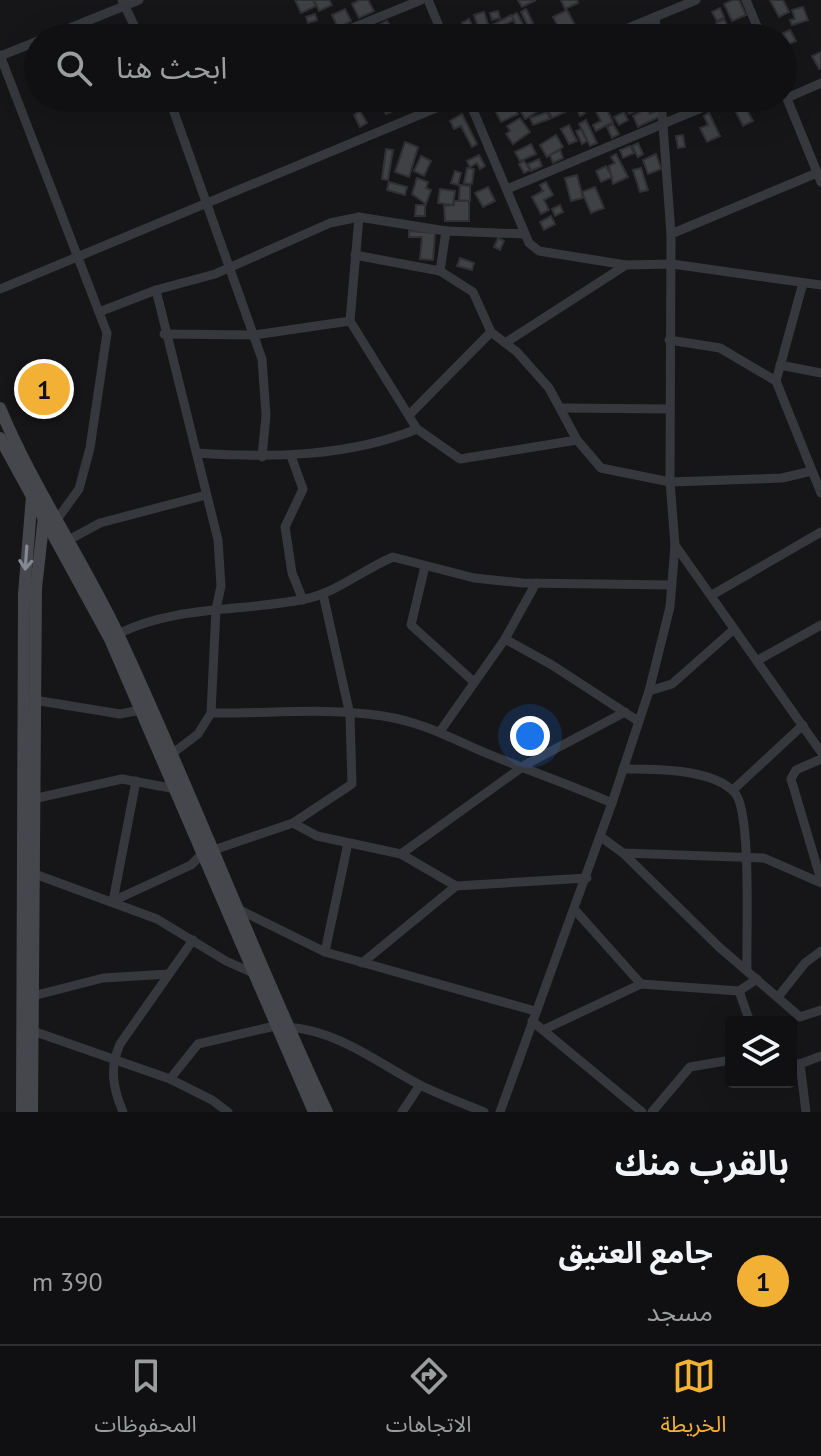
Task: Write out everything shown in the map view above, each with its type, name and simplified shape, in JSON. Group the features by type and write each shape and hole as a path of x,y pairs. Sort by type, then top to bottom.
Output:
{"main road":[{"path":"0,408 34,481 47,500 54,524"},
{"path":"0,438 32,498 66,542 118,634 173,753 253,973 327,1112"},
{"path":"22,1112 24,594 34,481"},
{"path":"32,1112 34,700 39,557 47,500"},
{"path":"39,557 66,542"},
{"path":"66,542 176,789 238,909 314,1112"}],"street":[{"path":"77,24 124,3 139,0"},
{"path":"362,24 421,0"},
{"path":"428,0 438,24"},
{"path":"638,24 696,0"},
{"path":"746,0 756,24"},
{"path":"124,3 134,24"},
{"path":"655,17 656,24"},
{"path":"24,47 0,56 80,258 108,340 90,448 74,501 54,524"},
{"path":"797,90 821,83"},
{"path":"175,112 254,335 264,384 262,457"},
{"path":"0,289 427,112"},
{"path":"474,112 529,243 539,251 626,265 672,264 821,285"},
{"path":"500,1112 587,878 649,691 672,585 675,545 670,482 669,340 672,264 662,112"},
{"path":"507,189 693,112"},
{"path":"671,234 819,178 793,112"},
{"path":"99,312 156,290 231,267 330,223 359,217 446,231 525,234"},
{"path":"359,217 350,321 417,429 460,459 577,440"},
{"path":"440,271 446,231"},
{"path":"355,255 440,271 473,292 491,332 534,369 563,408 577,440 595,462 608,471 670,482 788,477 812,471"},
{"path":"505,343 626,265"},
{"path":"803,283 776,381 821,493"},
{"path":"156,290 164,334 218,540 221,586 216,609 211,713 198,734 173,753"},
{"path":"164,334 254,335 350,321"},
{"path":"409,415 491,332"},
{"path":"669,340 720,348 776,381"},
{"path":"780,365 821,373"},
{"path":"563,408 670,409"},
{"path":"197,453 291,456 382,440 417,429"},
{"path":"291,456 303,489 285,527 292,573 303,600"},
{"path":"66,542 100,523 206,495"},
{"path":"712,595 821,532"},
{"path":"675,545 821,752"},
{"path":"118,634 141,624 216,609 303,600 323,594 393,557 474,578 536,583 672,585"},
{"path":"425,566 411,625 474,682"},
{"path":"441,730 505,639 536,583"},
{"path":"113,901 191,865 208,851 293,823 352,784 350,715 323,594"},
{"path":"758,660 821,625"},
{"path":"649,691 672,684 733,630"},
{"path":"505,639 638,721"},
{"path":"34,700 120,714 141,710"},
{"path":"211,713 305,710 380,716 441,730 481,751 525,765 612,803"},
{"path":"401,854 525,765 625,712"},
{"path":"733,790 803,725"},
{"path":"821,759 796,770 791,779 821,881"},
{"path":"623,769 685,772 733,790 742,809 746,858 747,969"},
{"path":"33,799 122,779 176,789"},
{"path":"113,901 136,781"},
{"path":"293,823 317,836 401,854 456,886 587,878"},
{"path":"601,837 623,853 719,947 778,997 792,1016"},
{"path":"325,952 348,843"},
{"path":"623,853 764,858 821,881"},
{"path":"32,873 157,919 253,973"},
{"path":"362,963 456,886"},
{"path":"238,909 325,952 534,1016 543,1030 642,1112"},
{"path":"575,910 641,984"},
{"path":"123,1112 114,1089 113,1060 120,1044 193,940"},
{"path":"778,997 805,963 821,951"},
{"path":"33,996 103,978 169,974"},
{"path":"543,1030 641,984 739,991 757,979"},
{"path":"739,991 748,1016"},
{"path":"797,1019 821,1010"},
{"path":"170,1079 198,1044 281,1026 322,1033 363,1051 420,1085 484,1112"},
{"path":"33,1031 170,1079 212,1100 228,1112"},
{"path":"797,1063 821,1056"},
{"path":"652,1112 690,1067 725,1061"},
{"path":"797,1068 806,1112"},
{"path":"402,1112 420,1085"}],"building":[{"path":"295,0 313,0 316,6 301,13"},
{"path":"314,0 329,0 332,5 319,11"},
{"path":"368,0 374,11 359,18 352,4"},
{"path":"518,0 536,0 522,7"},
{"path":"561,0 577,0 578,3 565,9"},
{"path":"739,0 746,15 732,21 724,4"},
{"path":"770,0 783,0 789,12 779,17"},
{"path":"803,7 808,20 792,24 790,20 795,19 792,10"},
{"path":"720,8 724,17 717,21 712,12"},
{"path":"345,9 351,21 336,24 332,15"},
{"path":"526,9 533,23 527,24 521,12"},
{"path":"567,10 574,24 557,24 553,17"},
{"path":"498,11 500,18 492,20 490,13"},
{"path":"484,12 488,24 477,24 474,15"},
{"path":"517,13 523,24 515,24 511,16"},
{"path":"315,14 317,20 308,23 306,17"},
{"path":"511,15 514,20 506,24 494,24"},
{"path":"821,52 821,68 819,69 812,56"},
{"path":"361,112 367,123 360,127 354,115"},
{"path":"496,112 518,114 501,122"},
{"path":"521,112 536,112 525,119"},
{"path":"547,112 550,119 533,125 530,118"},
{"path":"549,112 565,112 552,118"},
{"path":"596,112 608,112 613,122 596,131 593,125 601,121"},
{"path":"624,112 628,120 619,125 614,117"},
{"path":"640,112 659,112 661,116 638,127 633,116"},
{"path":"736,112 748,112 753,121 743,126"},
{"path":"709,113 720,136 707,142 700,128 708,125 704,116"},
{"path":"462,114 477,144 472,147 461,126 454,129 450,121"},
{"path":"520,118 530,132 513,144 506,134 510,131 507,126"},
{"path":"586,120 597,143 590,146 579,124"},
{"path":"613,124 619,134 612,138 607,127"},
{"path":"569,125 577,141 569,144 561,129"},
{"path":"581,129 587,141 582,144 576,131"},
{"path":"556,135 563,147 547,157 540,145"},
{"path":"683,135 685,147 678,148 676,136"},
{"path":"405,142 418,147 409,177 395,172"},
{"path":"638,143 643,154 638,157 632,146"},
{"path":"531,144 536,154 520,161 515,152"},
{"path":"630,146 634,153 623,158 620,150"},
{"path":"386,149 393,150 388,180 382,179"},
{"path":"560,150 563,158 553,163 550,155"},
{"path":"616,154 628,177 613,184 609,166 615,163 611,157"},
{"path":"656,154 661,169 648,174 643,160"},
{"path":"479,155 485,166 480,169 477,163 470,167 467,161"},
{"path":"421,156 431,161 424,176 414,171"},
{"path":"539,159 542,166 531,171 528,164"},
{"path":"524,161 530,170 524,173 519,164"},
{"path":"606,166 612,177 601,182 596,171"},
{"path":"467,168 474,169 472,184 464,183"},
{"path":"641,168 648,190 640,192 633,170"},
{"path":"455,171 461,173 458,185 451,183"},
{"path":"577,175 583,198 571,201 565,178"},
{"path":"417,178 428,182 426,188 431,190 426,204 412,194"},
{"path":"389,182 407,187 405,195 387,190"},
{"path":"546,182 553,195 544,200 549,210 541,214 532,197 543,191 540,185"},
{"path":"460,185 470,186 470,201 459,200"},
{"path":"488,187 495,201 483,207 475,193"},
{"path":"595,187 604,208 591,213 582,192"},
{"path":"440,189 455,191 453,205 438,203"},
{"path":"454,201 469,201 469,221 445,221 444,206 454,205"},
{"path":"416,205 425,205 425,216 415,216"},
{"path":"560,205 563,212 555,216 552,209"},
{"path":"551,216 555,224 544,230 540,222"},
{"path":"409,231 435,233 433,260 420,259 422,237 409,237"},
{"path":"498,238 504,241 500,250 494,247"},
{"path":"460,258 474,263 472,270 457,266"}],"place":[{"name":"جامع العتيق","path":"44,389"}]}
